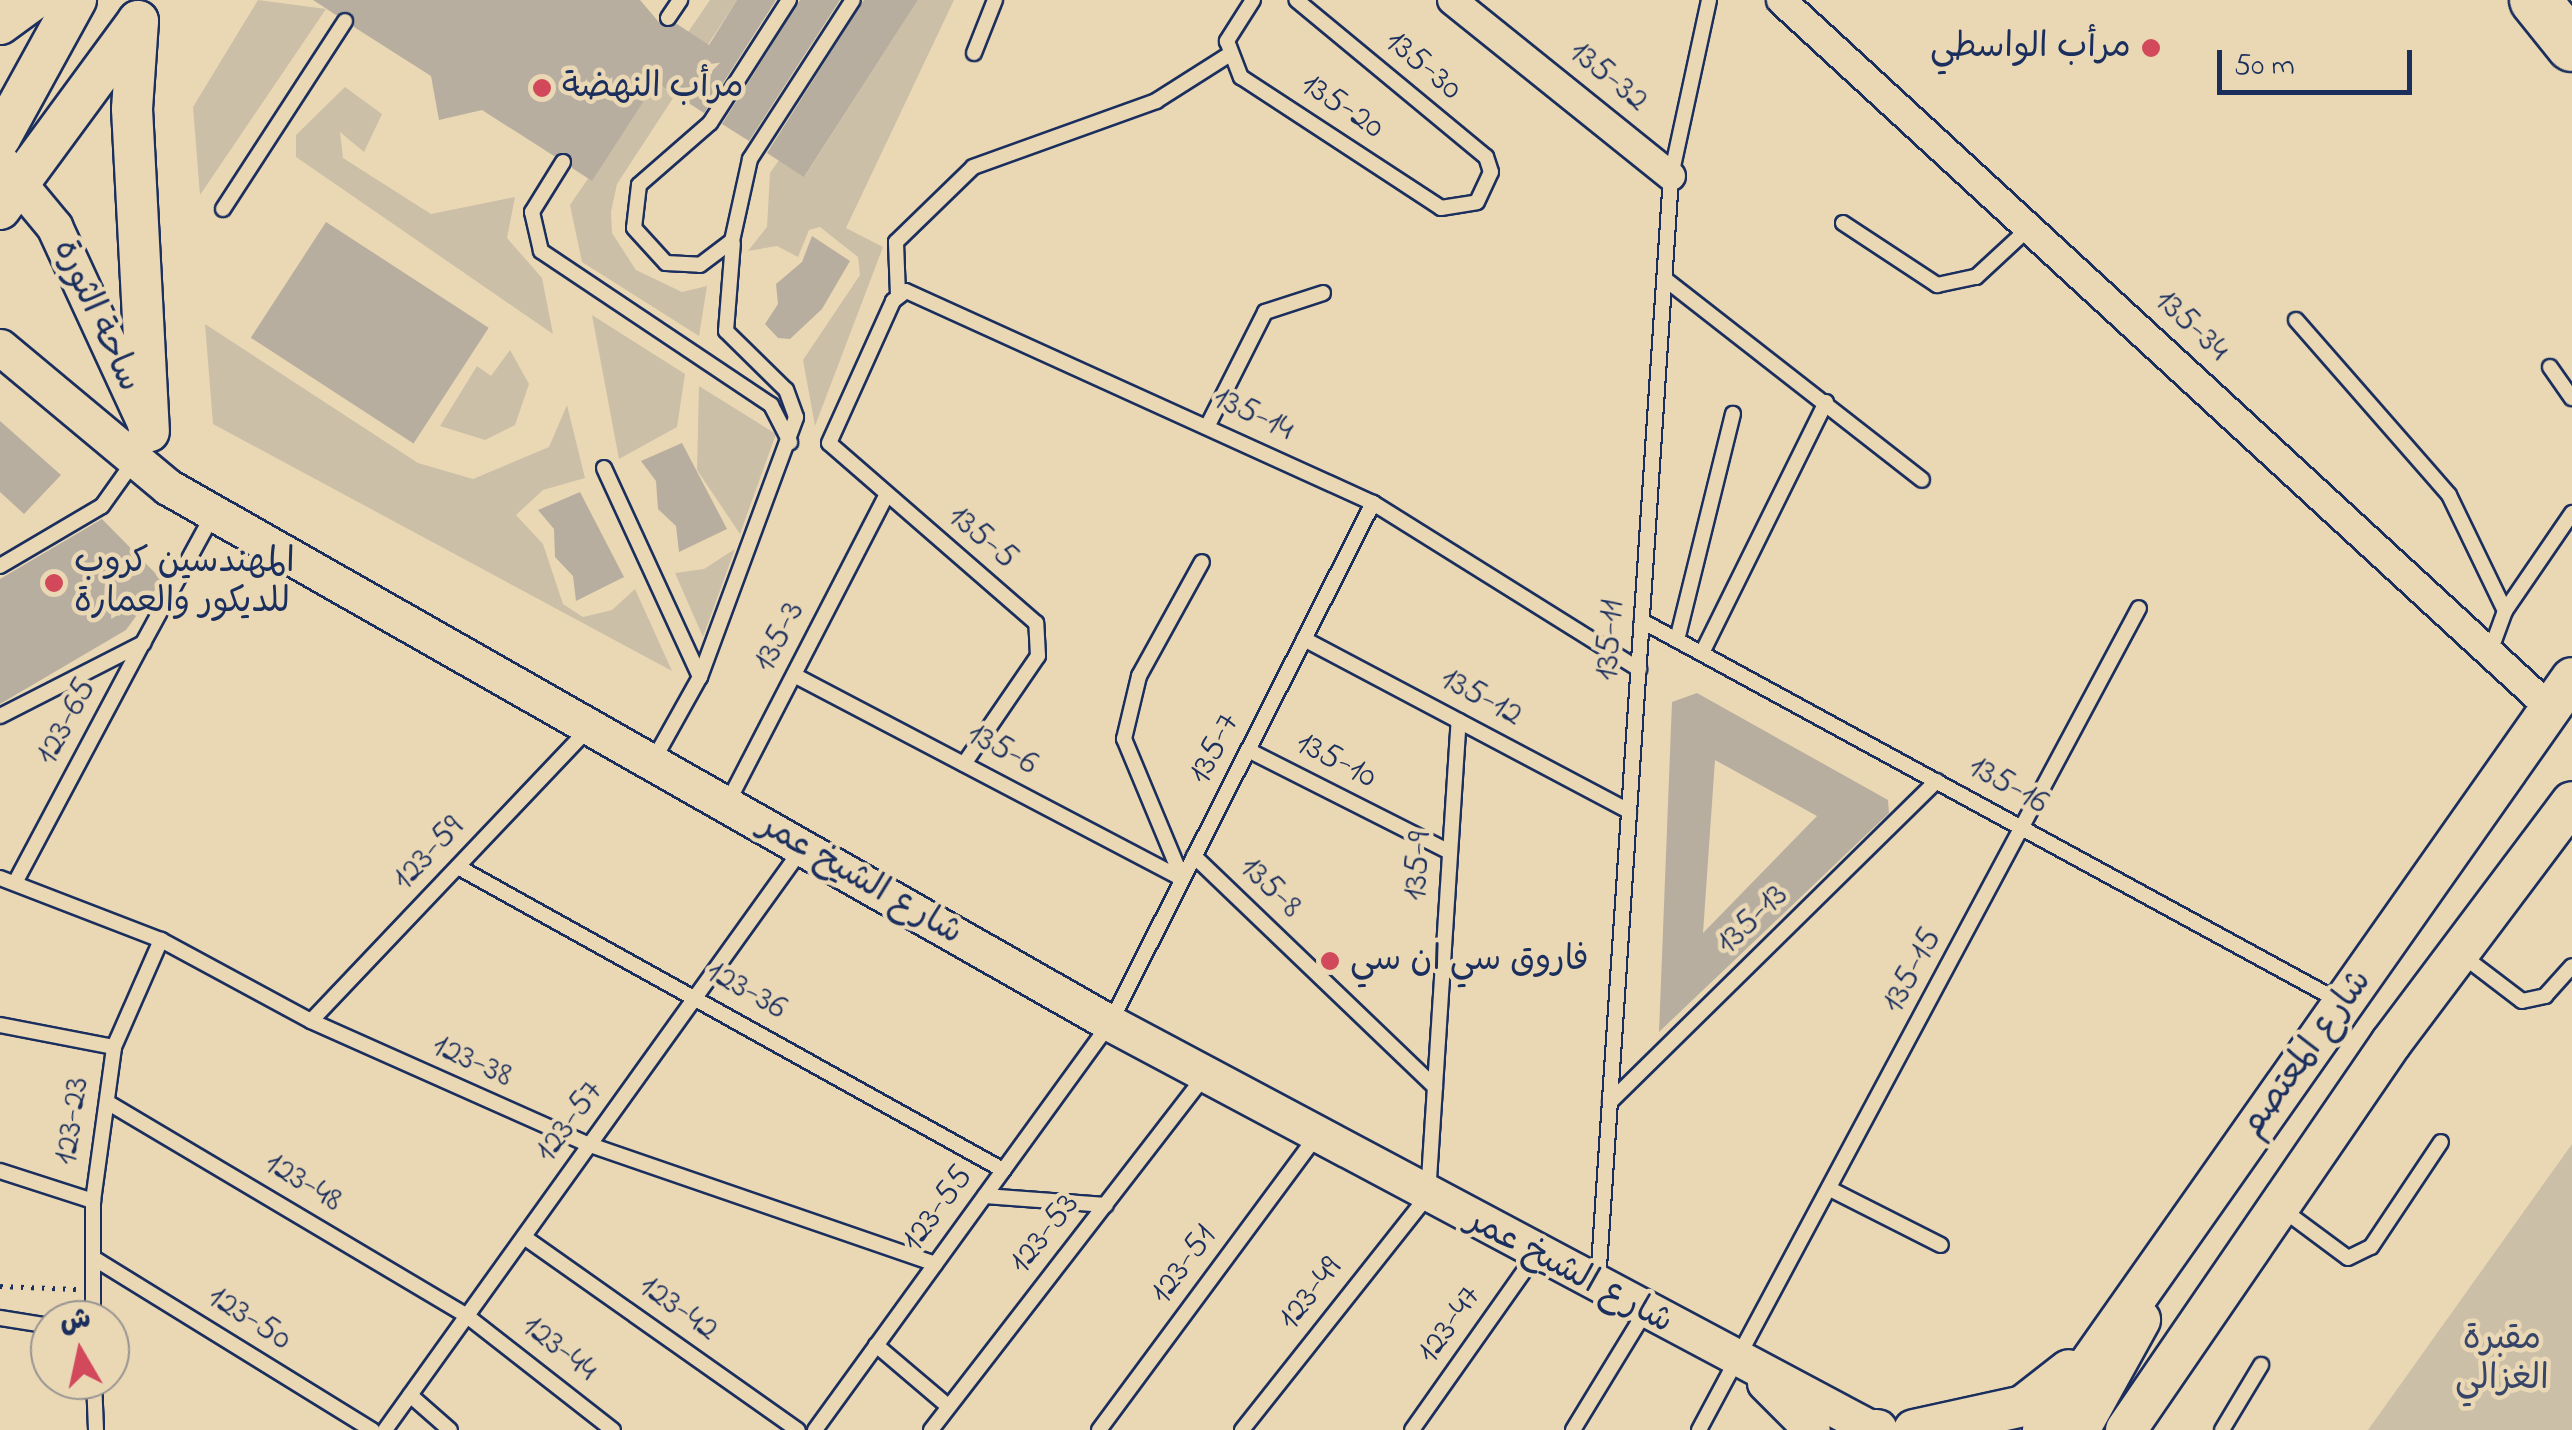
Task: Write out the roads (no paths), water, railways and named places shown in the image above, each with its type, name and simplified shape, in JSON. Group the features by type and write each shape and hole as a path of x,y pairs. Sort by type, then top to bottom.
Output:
{"highway":[{"path":"2535,0 2572,46"}],"main road":[{"path":"0,24 32,0"},
{"path":"0,138 76,0"},
{"path":"8,182 144,10"},
{"path":"140,448 132,109 144,10"},
{"name":"شارع المعتصم","path":"2042,1430 2103,1334 2344,1004 2561,693"},
{"name":"شارع المعتصم","path":"2126,1430 2168,1362 2277,1205 2572,802"},
{"path":"2079,1430 2207,1192"},
{"path":"1914,1430 2023,1406 2103,1334"},
{"path":"2140,1430 2168,1362"}],"street":[{"name":"135-32","path":"1452,0 1672,176"},
{"name":"135-34","path":"1781,0 2490,652 2561,693"},
{"name":"ساحة الثورة","path":"8,182 140,448 168,487"},
{"path":"0,347 140,448"},
{"name":"شارع الشيخ عمر","path":"168,487 1110,1022 1744,1366 1875,1430"},
{"name":"شارع الشيخ عمر","path":"1744,1366 1812,1430"}],"lane":[{"path":"668,18 680,0"},
{"path":"789,0 710,124 639,185 634,228 657,258 700,265 732,241 750,158 853,0"},
{"path":"974,53 995,0"},
{"path":"898,295 896,242 973,167 1128,113 1227,56 1253,0"},
{"name":"135-30","path":"1296,0 1486,157 1486,190"},
{"name":"135-11","path":"1598,1288 1672,176 1710,0"},
{"path":"223,209 345,20"},
{"name":"135-20","path":"1227,56 1241,77 1441,208 1465,208 1486,190"},
{"path":"563,162 532,212 541,252 771,406 790,442"},
{"path":"1844,223 1912,278 1936,285 1976,276 2028,228"},
{"path":"652,762 700,677 790,442 796,407 737,348 723,321 734,238"},
{"path":"1665,279 1922,480"},
{"name":"135-14","path":"898,295 911,291 1373,503 1639,669"},
{"path":"1206,427 1265,312 1323,293"},
{"name":"135-5","path":"898,295 860,367 828,442 1036,623 1043,640 964,764"},
{"path":"2296,320 2449,495 2505,611"},
{"path":"2550,367 2572,398"},
{"path":"1702,653 1826,402"},
{"path":"1677,640 1733,414"},
{"path":"0,566 102,506 140,448"},
{"path":"604,468 700,677"},
{"name":"135-3","path":"726,804 886,496"},
{"name":"135-7","path":"1110,1022 1373,503"},
{"name":"123-65","path":"8,880 214,512"},
{"path":"2490,652 2505,611 2572,513"},
{"path":"1182,879 1124,739 1139,676 1202,562"},
{"name":"135-15","path":"1699,1430 1744,1366 1830,1189 2140,608"},
{"name":"135-16","path":"1642,621 2344,1004"},
{"name":"135-12","path":"1304,639 1630,810"},
{"path":"0,716 143,643"},
{"name":"135-6","path":"794,675 1182,879"},
{"name":"135-9","path":"1428,1195 1459,720"},
{"name":"123-59","path":"311,1022 590,727"},
{"name":"135-10","path":"1248,750 1450,852"},
{"name":"135-13","path":"1610,1102 1938,781"},
{"name":"123-57","path":"384,1430 803,848"},
{"name":"135-8","path":"1194,856 1434,1087"},
{"name":"123-36","path":"458,867 1003,1170"},
{"name":"123-38","path":"8,880 161,940 311,1022 590,1145 935,1264"},
{"name":"123-23","path":"94,1300 93,1201 114,1048 161,940"},
{"path":"2459,952 2522,1002 2546,996 2572,966"},
{"name":"123-55","path":"815,1430 1110,1022"},
{"path":"0,1025 114,1048"},
{"name":"123-53","path":"931,1430 1206,1074"},
{"name":"123-48","path":"107,1102 467,1316"},
{"name":"123-51","path":"1099,1430 1317,1135"},
{"path":"2277,1205 2348,1258 2371,1247 2441,1142"},
{"path":"0,1171 93,1201"},
{"path":"1830,1189 1941,1245"},
{"name":"123-49","path":"1242,1430 1428,1195"},
{"path":"984,1196 1106,1205"},
{"name":"123-42","path":"524,1237 798,1430"},
{"name":"123-47","path":"1412,1430 1536,1254"},
{"name":"123-50","path":"95,1259 372,1430"},
{"path":"1573,1430 1645,1312"},
{"name":"123-44","path":"467,1316 613,1430"},
{"path":"0,1318 30,1323"},
{"path":"876,1345 948,1406"},
{"path":"2222,1430 2261,1366"},
{"path":"410,1396 450,1430"},
{"path":"95,1400 96,1430"}],"place":[{"name":"مرأب الواسطي","path":"2151,48"},
{"name":"مرأب النهضة","path":"542,88"},
{"name":"المهندسين كروب للديكور والعمارة","path":"54,583"},
{"name":"فاروق سي ان سي","path":"1330,961"}],"park label":[{"name":"مقبرة الغزالي","path":"2502,1360"}]}
